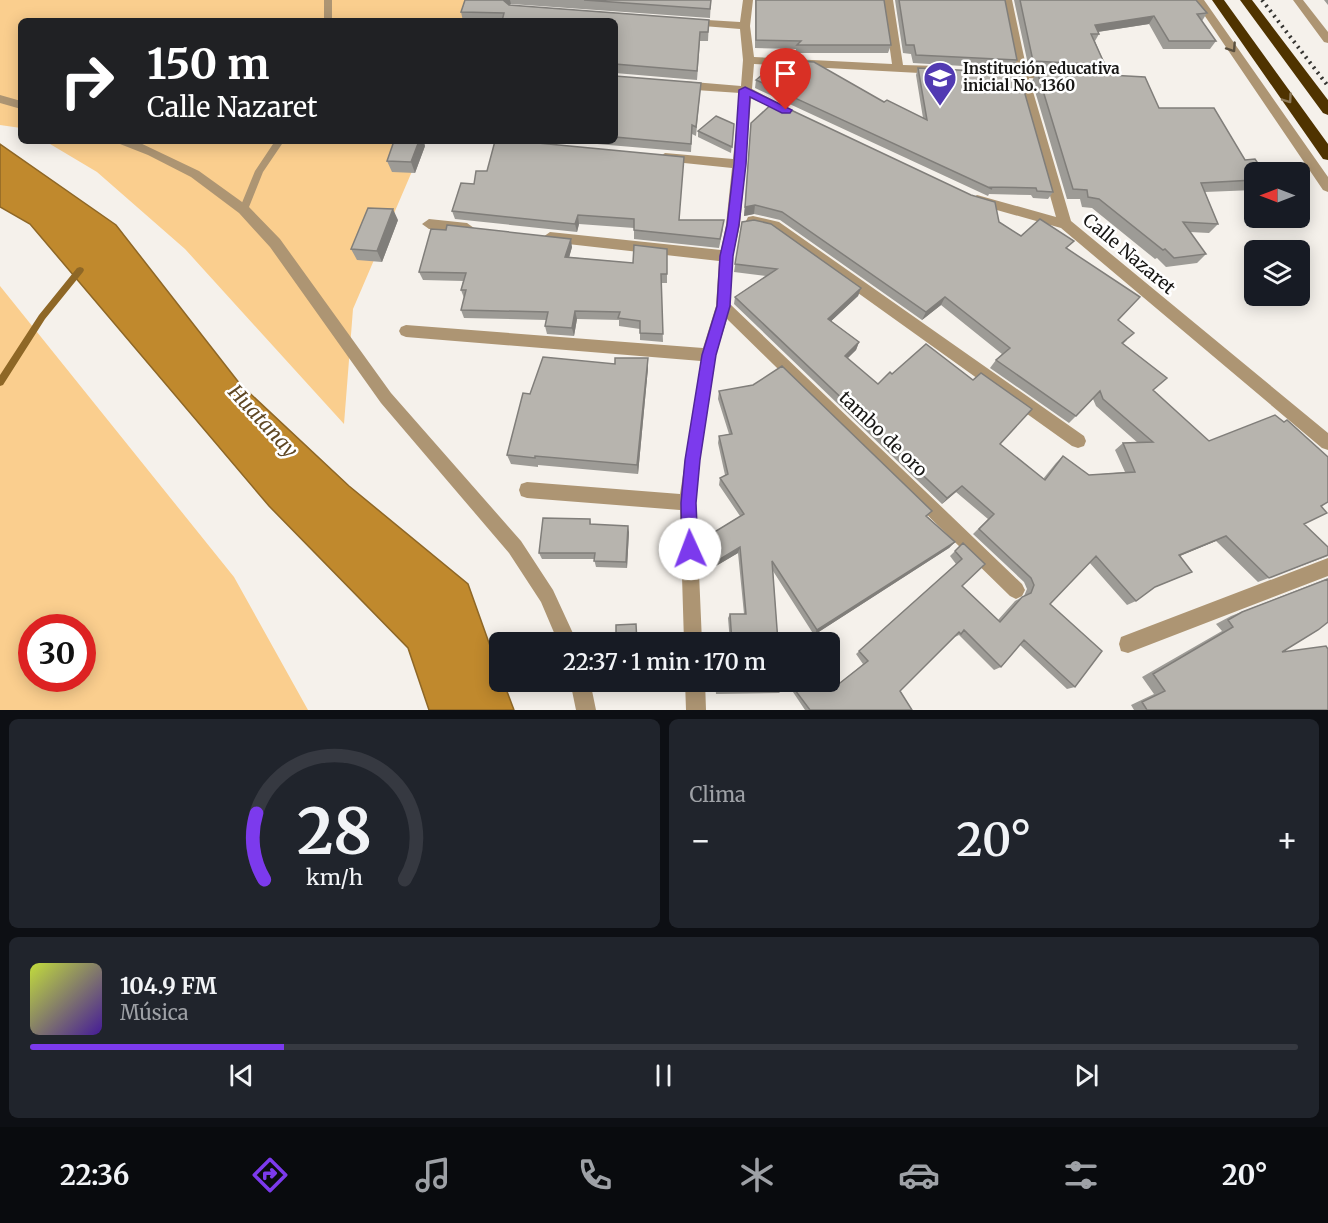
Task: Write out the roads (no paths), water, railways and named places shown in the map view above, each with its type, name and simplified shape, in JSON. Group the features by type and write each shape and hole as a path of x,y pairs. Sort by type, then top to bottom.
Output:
{"highway":[{"path":"1218,0 1328,155"},
{"path":"1246,0 1328,110"}],"street":[{"path":"693,632 688,503 692,460 709,355 723,306 726,256 733,225 749,60 745,26 748,0"},
{"path":"888,0 898,68"},
{"path":"1007,0 1022,74 1065,224"},
{"path":"1298,0 1328,40"},
{"path":"1193,1 1328,187"},
{"path":"675,21 745,26"},
{"path":"749,60 954,71"},
{"path":"988,72 1066,76"},
{"path":"674,84 745,90 807,120"},
{"path":"0,99 18,104"},
{"path":"132,144 195,174 244,210 275,243 386,398 515,547 547,596 563,632"},
{"path":"656,156 740,164"},
{"name":"Calle Nazaret","path":"963,194 1065,224 1328,443"},
{"path":"733,225 753,221 774,226 1078,441"},
{"path":"429,224 476,230"},
{"path":"536,236 726,256"},
{"name":"tambo de oro","path":"723,306 1016,590"},
{"path":"406,331 709,355"},
{"path":"527,489 688,503"},
{"path":"1128,644 1328,567"},
{"path":"582,692 586,710"},
{"path":"695,692 696,710"}],"lane":[{"path":"328,0 328,18"},
{"path":"244,210 259,171 278,144"}],"water":[{"name":"Huatanay","path":"0,144 116,225 240,384 349,486 468,584 489,643 489,692 507,692 514,710 429,710 408,648 269,506 30,224 0,207"}],"waterway":[{"path":"0,382 42,317 80,270"}],"railway":[{"path":"1262,0 1328,86"}],"place":[{"name":"Institución educativa inicial No. 1360","path":"940,107"}]}
